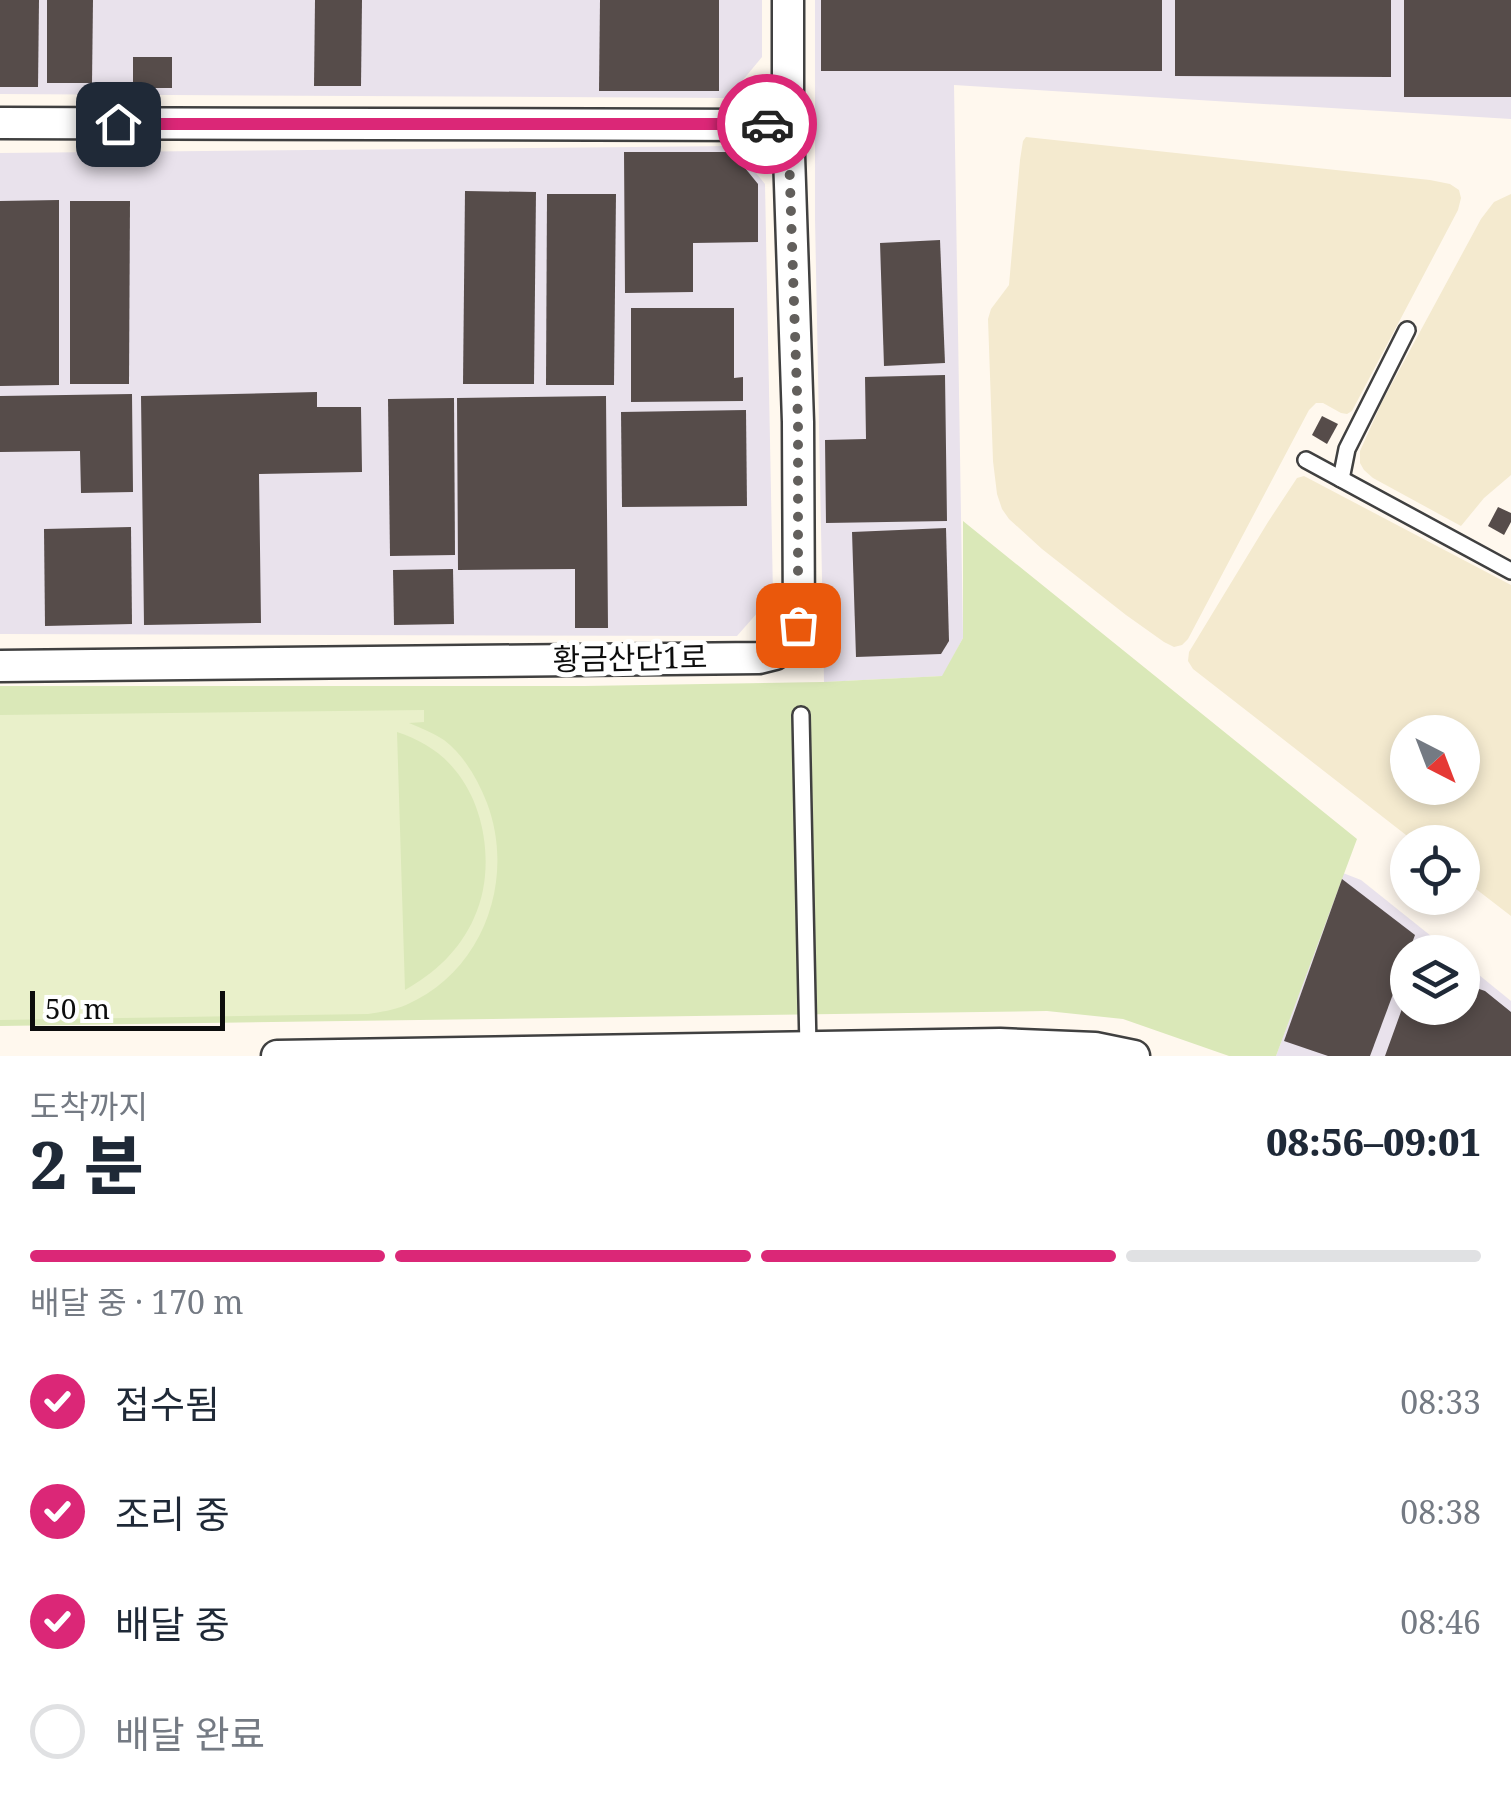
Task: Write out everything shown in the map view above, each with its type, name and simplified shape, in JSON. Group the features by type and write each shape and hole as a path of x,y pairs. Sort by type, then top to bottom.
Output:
{"street":[{"name":"황금산단1로","path":"0,666 759,658 775,654 791,640 798,625 799,597 788,0"},
{"path":"0,123 788,124"},
{"path":"277,1056 1046,1044 1134,1056"}],"lane":[{"path":"1341,479 1347,449 1407,330"},
{"path":"1306,460 1511,570"},
{"path":"801,715 808,1048"}],"shaded area":[{"path":"0,0 762,0 762,57 728,98 0,94"},
{"path":"815,0 1511,0 1511,119 954,85 963,638 943,676 824,682"},
{"path":"1026,137 1430,180 1459,190 1458,210 1352,411 1341,413 1323,403 1316,403 1309,410 1182,645 1174,647 1164,642 1042,549 1009,519 997,494 988,319 1009,285 1020,160"},
{"path":"734,146 765,184 773,595 737,636 0,634 0,153"},
{"path":"1511,194 1511,475 1484,498 1461,526 1373,478 1360,463 1360,451 1382,402 1481,219 1494,202"},
{"path":"1304,476 1511,585 1511,916 1480,892 1480,825 1393,825 1193,669 1188,661 1189,652 1297,478"},
{"path":"1343,873 1361,880 1390,903 1390,915 1405,915 1430,935 1390,935 1390,1025 1480,1025 1480,976 1511,1001 1511,1056 1276,1056"}],"green space":[{"path":"963,521 1357,839 1276,1056 1229,1056 1123,1019 1047,1011 0,1026 0,686 584,686 942,676 963,638"},
{"path":"424,710 424,722 409,723 436,735 458,753 487,803 495,832 497,862 486,921 473,947 433,990 387,1011 0,1020 0,715","holes":["397,732 443,757 466,785 481,822 486,861 481,900 462,940 436,968 405,990"]}],"building":[{"path":"0,0 39,0 38,87 0,87"},
{"path":"47,0 93,0 92,83 47,83"},
{"path":"315,0 362,0 361,86 314,86"},
{"path":"600,0 719,0 719,91 599,91"},
{"path":"821,0 1162,0 1162,71 821,71"},
{"path":"1175,0 1391,0 1391,77 1175,76"},
{"path":"1404,0 1511,0 1511,97 1404,97"},
{"path":"133,57 172,57 172,88 133,88"},
{"path":"624,152 732,152 758,184 758,242 693,243 693,292 625,293"},
{"path":"465,191 536,192 534,384 463,384"},
{"path":"547,194 616,194 614,385 546,385"},
{"path":"59,200 59,385 0,386 0,201"},
{"path":"70,201 130,201 129,384 70,384"},
{"path":"940,240 945,363 884,366 880,243"},
{"path":"631,308 734,308 734,378 743,377 743,401 631,402"},
{"path":"945,375 947,521 826,523 825,440 866,439 865,377"},
{"path":"317,392 317,407 361,407 362,472 259,474 261,623 144,625 141,396"},
{"path":"132,394 133,492 81,493 80,451 0,452 0,396"},
{"path":"606,396 608,628 575,628 575,569 458,570 457,398"},
{"path":"454,398 455,555 390,556 388,399"},
{"path":"746,410 747,506 622,507 621,412"},
{"path":"1322,416 1338,424 1327,444 1312,435"},
{"path":"1498,507 1511,513 1504,535 1488,526"},
{"path":"131,527 132,624 45,626 44,529"},
{"path":"946,528 949,641 941,654 856,657 852,532"},
{"path":"453,569 454,624 394,625 393,570"},
{"path":"1342,879 1415,935 1390,935 1390,1002 1370,1056 1328,1056 1284,1041"},
{"path":"1480,989 1511,1012 1511,1056 1385,1056 1396,1025 1480,1025"}],"way so far":[{"path":"767,124 788,124 798,422 798,625"}],"route":[{"path":"118,124 767,124"}]}
